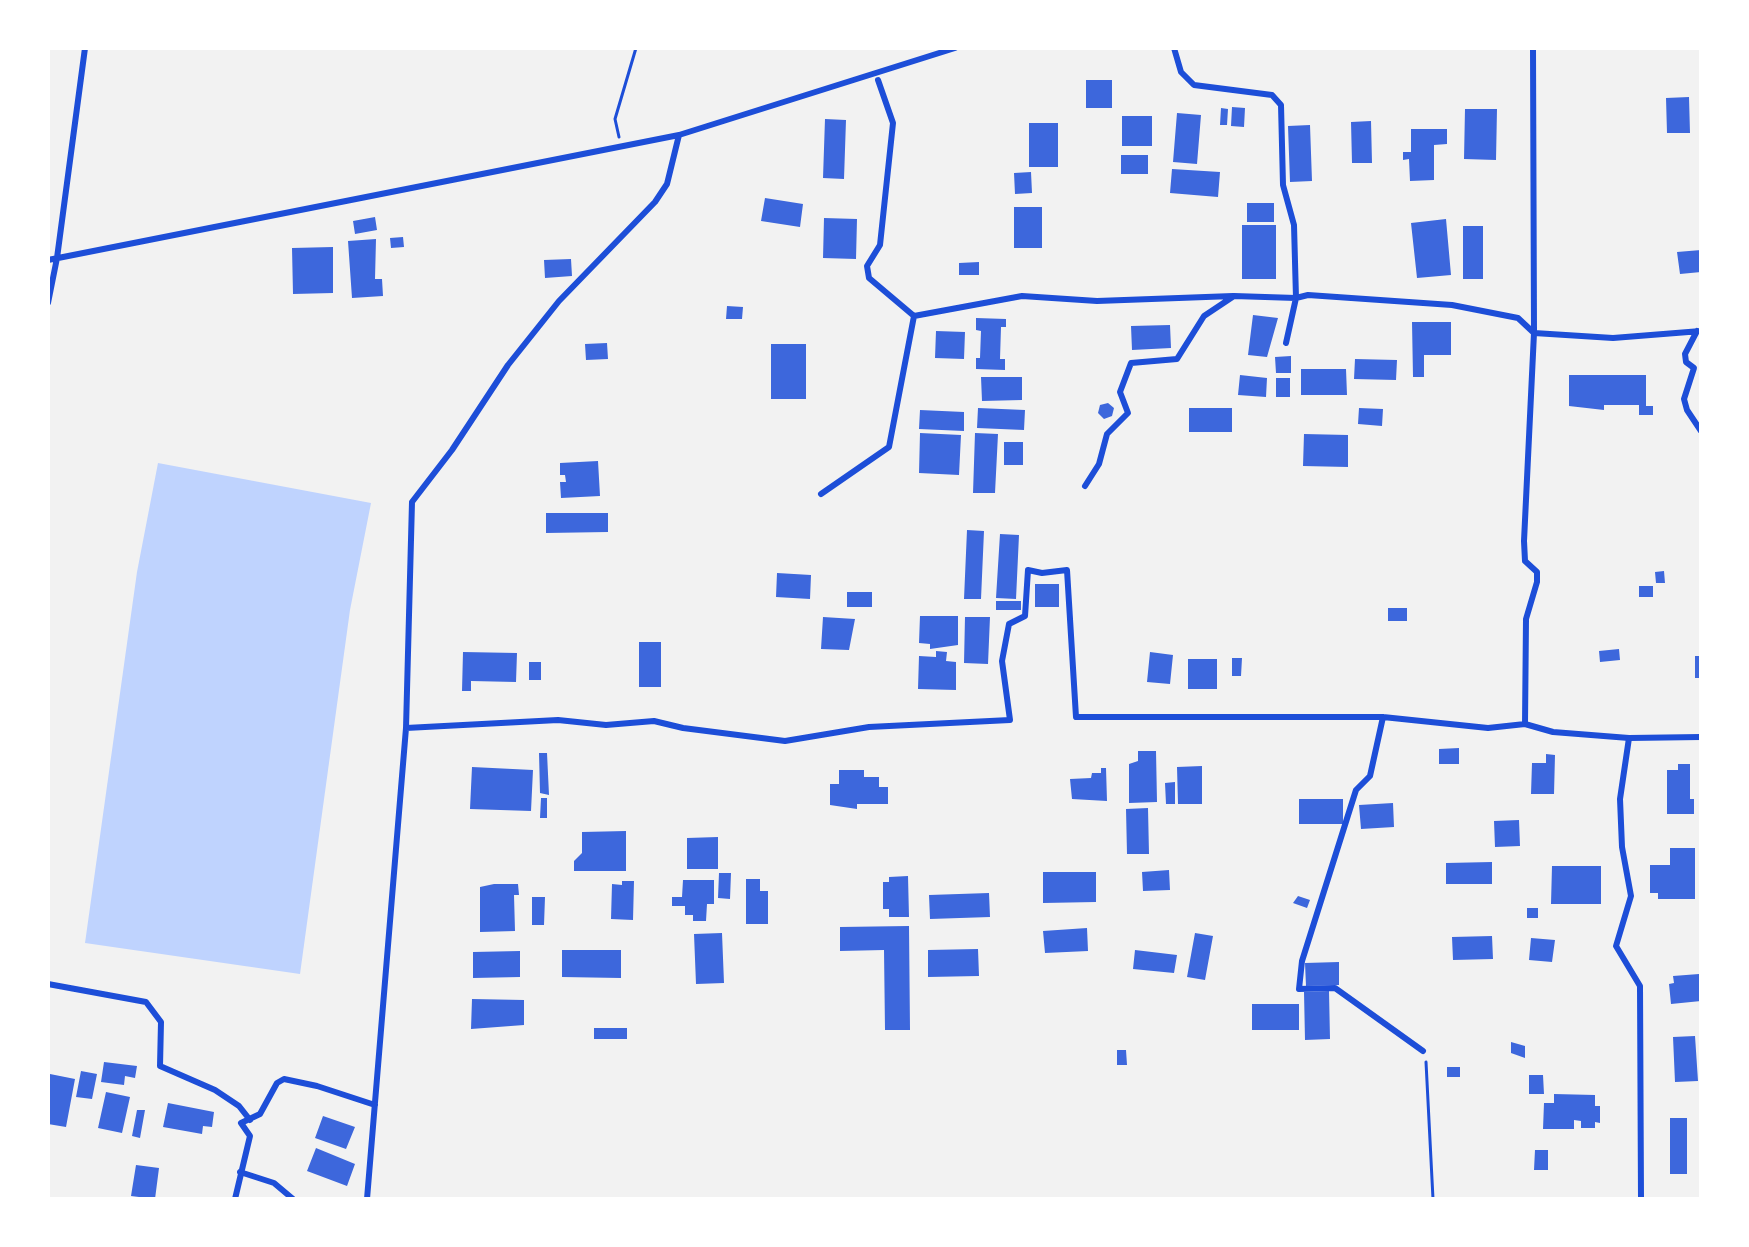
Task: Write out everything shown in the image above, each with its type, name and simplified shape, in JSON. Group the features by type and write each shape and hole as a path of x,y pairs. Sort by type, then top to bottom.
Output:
{"street":[{"path":"48,303 57,258 85,48"},
{"path":"48,260 679,135 955,48"},
{"path":"1174,48 1181,72 1194,85 1272,95 1281,105 1283,185 1294,225 1296,298 1286,343"},
{"path":"1525,724 1526,619 1537,582 1537,572 1525,561 1524,541 1534,333 1533,48"},
{"path":"878,80 893,123 880,245 867,266 869,278 914,316"},
{"path":"367,1199 406,728 412,502 452,450 508,365 559,301 655,202 667,184 679,135"},
{"path":"914,316 1022,296 1097,301 1234,296 1296,298 1308,295 1452,305 1518,318 1534,333 1613,338 1699,331"},
{"path":"1085,486 1099,464 1107,434 1128,413 1120,392 1131,363 1177,359 1204,316 1234,296"},
{"path":"821,494 889,447 914,316"},
{"path":"1699,331 1685,354 1686,362 1694,368 1684,399 1687,410 1701,431"},
{"path":"406,728 558,720 606,725 654,721 683,728 785,741 869,727 1010,720 1002,661 1009,624 1025,616 1028,570 1067,570 1076,717 1383,717 1488,728 1525,724 1553,732 1629,738 1701,737"},
{"path":"1383,717 1370,776 1356,790 1302,961 1299,989 1335,988 1423,1051"},
{"path":"1629,738 1620,799 1622,847 1631,896 1616,946 1640,986 1641,1199"},
{"path":"48,984 146,1002 161,1022 160,1066 215,1090 239,1106 250,1120"},
{"path":"235,1199 250,1136 241,1123 260,1114 277,1083 284,1079 375,1105"},
{"path":"240,1172 274,1183 293,1199"}],"path":[{"path":"623,150 615,119 636,48"},
{"path":"1423,1051 1433,1199"}],"water":[{"path":"158,463 371,503 350,610 300,974 85,943 137,572"}],"building":[{"path":"1086,80 1112,80 1112,108 1086,108"},
{"path":"1689,97 1690,133 1667,133 1666,98"},
{"path":"1232,107 1245,108 1244,127 1231,126"},
{"path":"1221,108 1228,109 1227,125 1220,125"},
{"path":"1465,109 1497,109 1496,160 1464,159"},
{"path":"1177,113 1201,115 1197,164 1173,162"},
{"path":"1122,116 1152,116 1152,146 1122,146"},
{"path":"825,119 846,120 844,179 823,178"},
{"path":"1371,121 1372,163 1352,163 1351,122"},
{"path":"1029,123 1058,123 1058,167 1029,167"},
{"path":"1310,125 1312,181 1290,182 1288,126"},
{"path":"1411,129 1447,129 1447,144 1434,145 1434,180 1410,181 1409,159 1403,160 1403,152 1411,152"},
{"path":"1121,155 1148,155 1148,174 1121,174"},
{"path":"1172,169 1220,172 1218,197 1170,193"},
{"path":"1031,172 1032,193 1015,194 1014,173"},
{"path":"765,198 803,204 800,227 761,221"},
{"path":"1247,203 1274,203 1274,222 1247,222"},
{"path":"1014,207 1042,207 1042,248 1014,248"},
{"path":"375,217 377,230 355,234 353,221"},
{"path":"824,218 857,219 856,259 823,258"},
{"path":"1446,219 1451,275 1417,278 1411,223"},
{"path":"1242,225 1276,225 1276,279 1242,279"},
{"path":"1463,226 1483,226 1483,279 1463,279"},
{"path":"403,237 404,247 391,248 390,238"},
{"path":"376,239 375,279 382,279 383,296 352,298 348,241"},
{"path":"333,247 333,293 293,294 292,248"},
{"path":"1701,250 1701,272 1680,274 1677,252"},
{"path":"571,259 572,276 545,278 544,260"},
{"path":"979,262 979,275 959,275 959,263"},
{"path":"727,306 743,307 742,319 726,319"},
{"path":"1253,315 1278,318 1267,357 1248,355"},
{"path":"976,318 1006,319 1006,327 1001,327 1000,359 1005,359 1005,370 976,369 976,358 980,358 981,331 976,330"},
{"path":"1412,322 1451,322 1451,355 1424,355 1424,377 1413,377"},
{"path":"1170,325 1171,348 1132,350 1131,326"},
{"path":"936,331 965,332 964,359 935,358"},
{"path":"607,343 608,359 586,360 585,344"},
{"path":"771,344 806,344 806,399 771,399"},
{"path":"1291,356 1291,373 1276,373 1275,357"},
{"path":"1355,359 1397,360 1396,380 1354,379"},
{"path":"1301,369 1346,369 1347,395 1301,395"},
{"path":"1240,375 1267,378 1266,397 1238,395"},
{"path":"1569,375 1646,375 1646,406 1653,406 1653,415 1639,415 1639,405 1604,405 1604,410 1569,406"},
{"path":"981,377 1022,377 1022,400 982,401"},
{"path":"1276,378 1290,378 1290,397 1276,397"},
{"path":"1108,403 1114,408 1112,416 1104,419 1098,413 1100,405"},
{"path":"978,408 1025,410 1024,430 977,428"},
{"path":"1189,408 1232,408 1232,432 1189,432"},
{"path":"1359,408 1383,409 1382,426 1358,424"},
{"path":"920,410 964,412 964,431 919,429"},
{"path":"920,433 961,435 959,475 919,473"},
{"path":"975,433 998,434 995,493 973,493"},
{"path":"1304,434 1348,435 1348,467 1303,466"},
{"path":"1004,442 1023,442 1023,465 1004,465"},
{"path":"598,461 600,496 561,498 560,482 566,482 565,475 560,475 560,463"},
{"path":"546,513 608,513 608,532 546,533"},
{"path":"967,530 984,531 981,599 964,599"},
{"path":"1000,534 1019,535 1016,599 996,598"},
{"path":"1664,571 1665,583 1656,583 1655,572"},
{"path":"777,573 811,575 810,599 776,597"},
{"path":"1035,584 1059,584 1059,607 1035,607"},
{"path":"1639,586 1653,586 1653,597 1639,597"},
{"path":"847,592 872,592 872,607 847,607"},
{"path":"996,601 1021,601 1021,610 996,610"},
{"path":"1388,608 1407,608 1407,621 1388,621"},
{"path":"920,616 958,616 958,645 930,649 930,644 919,643"},
{"path":"823,617 855,619 849,650 821,649"},
{"path":"965,617 990,617 988,664 964,663"},
{"path":"639,642 661,642 661,687 639,687"},
{"path":"1619,649 1620,660 1600,662 1599,651"},
{"path":"936,651 947,652 946,661 956,662 956,690 918,689 919,656 936,657"},
{"path":"463,652 517,653 516,682 471,681 471,691 462,691"},
{"path":"1150,652 1173,655 1170,684 1147,682"},
{"path":"1695,656 1701,656 1701,678 1695,678"},
{"path":"1232,658 1242,658 1241,676 1232,676"},
{"path":"1188,659 1217,659 1217,689 1188,689"},
{"path":"529,662 541,662 541,680 529,680"},
{"path":"1459,748 1459,764 1439,764 1439,749"},
{"path":"1138,751 1156,751 1157,802 1129,803 1129,764 1138,761"},
{"path":"539,753 547,753 549,795 540,793"},
{"path":"1546,754 1555,755 1554,794 1531,794 1532,763 1546,763"},
{"path":"1678,764 1690,764 1690,799 1694,799 1694,814 1667,814 1667,770 1678,770"},
{"path":"1202,766 1202,804 1178,804 1177,767"},
{"path":"472,767 533,770 531,811 470,809"},
{"path":"1101,768 1106,768 1107,801 1072,799 1070,779 1091,778 1092,773 1101,773"},
{"path":"839,770 864,770 864,777 879,777 879,787 888,787 888,804 857,804 857,809 830,805 830,784 839,784"},
{"path":"1175,782 1175,804 1166,804 1165,783"},
{"path":"541,798 547,798 547,818 540,818"},
{"path":"1299,799 1343,799 1343,824 1299,824"},
{"path":"1393,803 1394,827 1361,829 1359,805"},
{"path":"1148,808 1149,854 1127,854 1126,809"},
{"path":"1519,820 1520,846 1495,847 1494,821"},
{"path":"626,831 626,871 574,871 574,861 582,853 582,832"},
{"path":"718,837 718,869 687,869 687,838"},
{"path":"1670,848 1695,848 1695,899 1658,899 1658,893 1650,893 1650,865 1670,865"},
{"path":"1492,862 1492,884 1446,884 1446,863"},
{"path":"1552,866 1601,866 1601,904 1551,904"},
{"path":"1169,870 1170,890 1143,891 1142,872"},
{"path":"1043,872 1096,872 1096,902 1043,903"},
{"path":"719,873 731,873 730,899 718,898"},
{"path":"908,876 909,917 889,917 889,909 883,909 883,882 889,882 889,877"},
{"path":"746,879 760,879 760,891 768,891 768,924 746,924"},
{"path":"683,880 714,880 714,904 707,904 706,921 693,921 693,915 685,915 685,906 672,906 672,897 682,897"},
{"path":"622,881 634,881 633,920 611,919 612,884 622,885"},
{"path":"518,884 519,895 514,895 515,931 480,932 480,887"},
{"path":"989,893 990,917 930,919 929,895"},
{"path":"1298,896 1310,900 1307,908 1293,903"},
{"path":"532,897 545,897 544,925 532,925"},
{"path":"1527,908 1538,908 1538,918 1527,918"},
{"path":"909,926 910,1030 885,1030 884,950 840,951 840,927"},
{"path":"1087,928 1088,951 1045,953 1043,931"},
{"path":"722,933 724,983 696,984 694,934"},
{"path":"1195,933 1213,936 1205,980 1187,977"},
{"path":"1492,936 1493,959 1453,960 1452,937"},
{"path":"1531,938 1555,940 1552,962 1529,960"},
{"path":"978,949 979,976 928,977 928,950"},
{"path":"562,950 621,950 621,978 562,977"},
{"path":"1135,950 1177,955 1174,973 1133,969"},
{"path":"520,951 520,977 473,978 473,952"},
{"path":"1339,962 1339,985 1306,986 1305,963"},
{"path":"1699,974 1701,1001 1671,1004 1669,984 1674,983 1673,976"},
{"path":"1329,991 1330,1039 1305,1040 1304,992"},
{"path":"472,999 524,1000 524,1025 471,1029"},
{"path":"1252,1004 1299,1004 1299,1030 1252,1030"},
{"path":"594,1028 627,1028 627,1039 594,1039"},
{"path":"1695,1036 1698,1081 1675,1082 1673,1037"},
{"path":"1511,1042 1525,1046 1525,1058 1511,1053"},
{"path":"1117,1050 1126,1050 1127,1065 1117,1065"},
{"path":"104,1062 137,1066 135,1078 125,1076 124,1085 101,1082"},
{"path":"1447,1067 1460,1067 1460,1077 1447,1077"},
{"path":"81,1071 97,1074 92,1099 76,1097"},
{"path":"50,1074 75,1079 66,1127 48,1124"},
{"path":"1529,1075 1543,1075 1544,1094 1529,1094"},
{"path":"106,1092 130,1097 122,1133 98,1128"},
{"path":"1554,1094 1595,1095 1595,1106 1600,1106 1600,1123 1595,1122 1595,1128 1581,1128 1581,1121 1574,1120 1574,1129 1543,1129 1544,1103 1554,1103"},
{"path":"168,1103 214,1112 212,1127 203,1126 202,1134 163,1127"},
{"path":"137,1110 145,1110 140,1138 132,1136"},
{"path":"323,1116 355,1127 346,1149 315,1138"},
{"path":"1670,1118 1687,1118 1687,1174 1670,1174"},
{"path":"316,1148 355,1164 347,1186 307,1171"},
{"path":"1535,1150 1548,1150 1548,1170 1534,1170"},
{"path":"136,1165 159,1168 155,1199 131,1196"}]}
